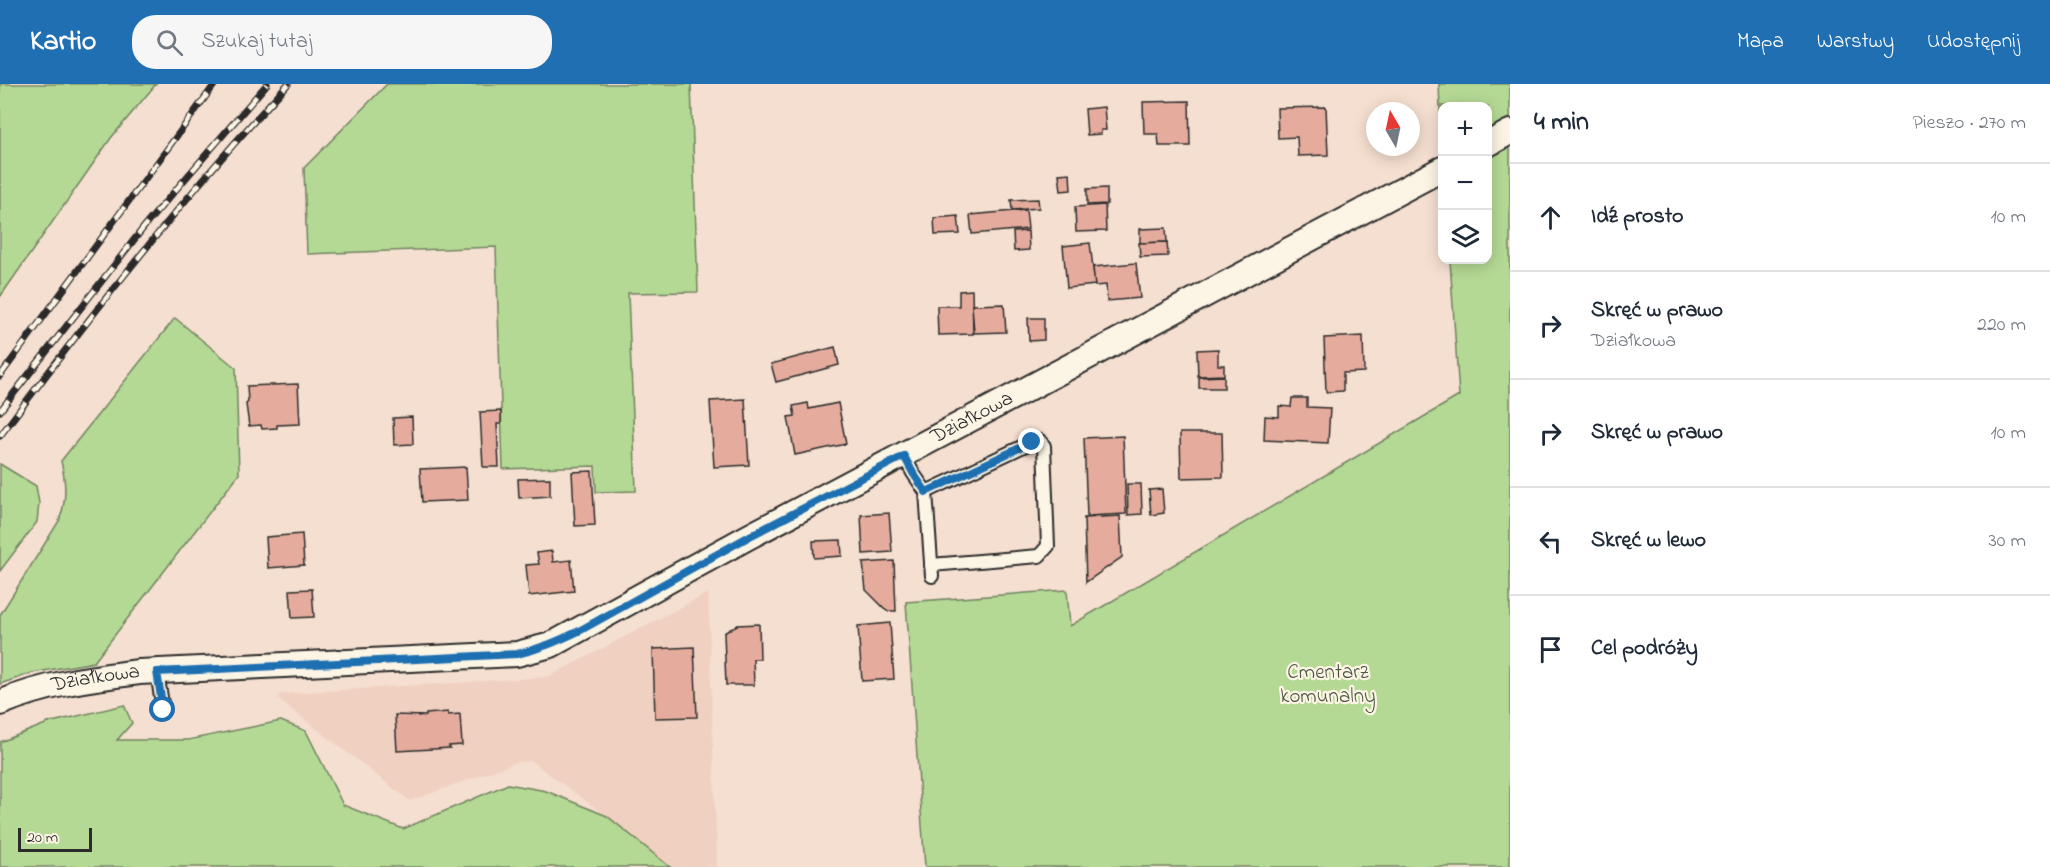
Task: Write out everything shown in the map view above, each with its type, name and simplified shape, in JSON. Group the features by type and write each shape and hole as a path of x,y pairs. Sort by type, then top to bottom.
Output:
{"street":[{"path":"1492,142 1510,132"},
{"name":"Działkowa","path":"0,702 38,688 87,679 157,672 517,654 551,645 748,537 1438,172"}],"lane":[{"path":"904,456 926,492 931,570 1039,555 1048,546 1044,446 1040,441 1032,442 926,492"},
{"path":"157,672 163,710"}],"shaded area":[{"path":"708,593 717,867 670,867 607,816 531,761 517,762 410,801 278,699 279,694 548,677"}],"green space":[{"path":"0,84 156,84 111,138 0,297"},
{"path":"387,84 691,84 698,292 628,293 636,491 596,492 595,466 503,469 496,247 307,254 304,168"},
{"path":"1439,84 1510,84 1510,120 1492,130 1492,102 1440,102"},
{"name":"Cmentarz komunalny","path":"1510,142 1510,867 925,867 906,602 1067,590 1070,626 1459,396 1450,264 1492,264 1492,151"},
{"path":"175,318 236,368 239,474 94,662 32,673 0,684 0,615 59,521 65,491 61,461"},
{"path":"0,464 36,486 39,503 37,522 0,571"},
{"path":"124,705 132,723 117,740 188,740 281,721 306,731 343,805 403,829 508,784 546,791 607,816 670,867 0,867 0,742 48,723"}],"building":[{"path":"1189,101 1190,146 1159,146 1158,134 1144,134 1143,102"},
{"path":"1104,107 1106,130 1101,130 1101,134 1087,135 1085,109"},
{"path":"1326,107 1328,155 1298,156 1297,137 1278,138 1277,108"},
{"path":"1070,173 1071,190 1061,191 1059,174"},
{"path":"1107,188 1107,204 1087,205 1087,189"},
{"path":"1038,199 1039,208 1012,210 1011,200"},
{"path":"1105,205 1106,231 1076,232 1075,207"},
{"path":"1026,210 1028,229 972,234 970,215"},
{"path":"958,216 960,234 935,235 934,218"},
{"path":"1166,228 1167,242 1140,243 1140,229"},
{"path":"1028,231 1029,250 1014,251 1013,232"},
{"path":"1167,242 1168,256 1140,257 1139,243"},
{"path":"1090,243 1095,285 1067,288 1063,246"},
{"path":"1136,263 1140,298 1107,301 1106,285 1095,286 1093,267"},
{"path":"972,290 973,334 938,335 937,306 959,306 959,291"},
{"path":"1004,304 1006,332 974,333 972,305"},
{"path":"1028,318 1044,318 1044,340 1029,341"},
{"path":"1363,336 1364,372 1343,373 1343,391 1326,392 1324,338"},
{"path":"835,347 839,365 776,382 771,364"},
{"path":"1218,349 1218,365 1224,365 1224,375 1198,376 1197,350"},
{"path":"1224,376 1224,388 1199,388 1199,377"},
{"path":"298,384 300,424 277,425 277,428 262,429 261,425 249,426 246,404 248,402 247,386"},
{"path":"1292,398 1307,398 1307,407 1330,408 1328,443 1264,440 1265,416 1279,417 1279,406 1291,407"},
{"path":"745,399 749,465 714,467 710,401"},
{"path":"808,403 809,409 838,403 846,444 795,455 788,417 795,416 793,406"},
{"path":"501,411 501,424 497,424 499,467 483,467 480,412"},
{"path":"412,417 413,444 394,445 393,418"},
{"path":"1180,433 1222,433 1223,477 1181,478"},
{"path":"1123,436 1126,514 1087,516 1084,438"},
{"path":"466,467 468,500 422,502 420,469"},
{"path":"592,471 595,525 575,526 572,472"},
{"path":"550,478 550,496 519,498 518,479"},
{"path":"1127,484 1141,484 1142,514 1128,515"},
{"path":"1162,489 1164,513 1151,515 1149,490"},
{"path":"889,513 892,552 863,554 861,515"},
{"path":"1120,516 1122,557 1086,582 1084,518"},
{"path":"302,534 304,565 268,568 266,537"},
{"path":"841,540 842,556 814,558 813,541"},
{"path":"552,551 553,562 571,560 574,591 529,596 526,565 539,564 537,553"},
{"path":"894,561 896,611 887,611 866,590 863,563"},
{"path":"312,589 314,617 292,618 290,590"},
{"path":"890,623 894,679 862,681 858,626"},
{"path":"759,624 760,659 753,659 754,685 726,685 724,633 737,625"},
{"path":"694,647 697,717 655,718 653,649"},
{"path":"448,712 448,715 460,714 462,745 449,746 450,748 397,751 395,715 426,716 426,714"}],"railway":[{"path":"0,376 215,84"},
{"path":"0,411 148,222 267,84"},
{"path":"0,436 140,256 212,169 288,84"}],"route":[{"path":"163,710 157,672 517,654 551,645 748,537 904,456 926,492 1032,442"}]}
